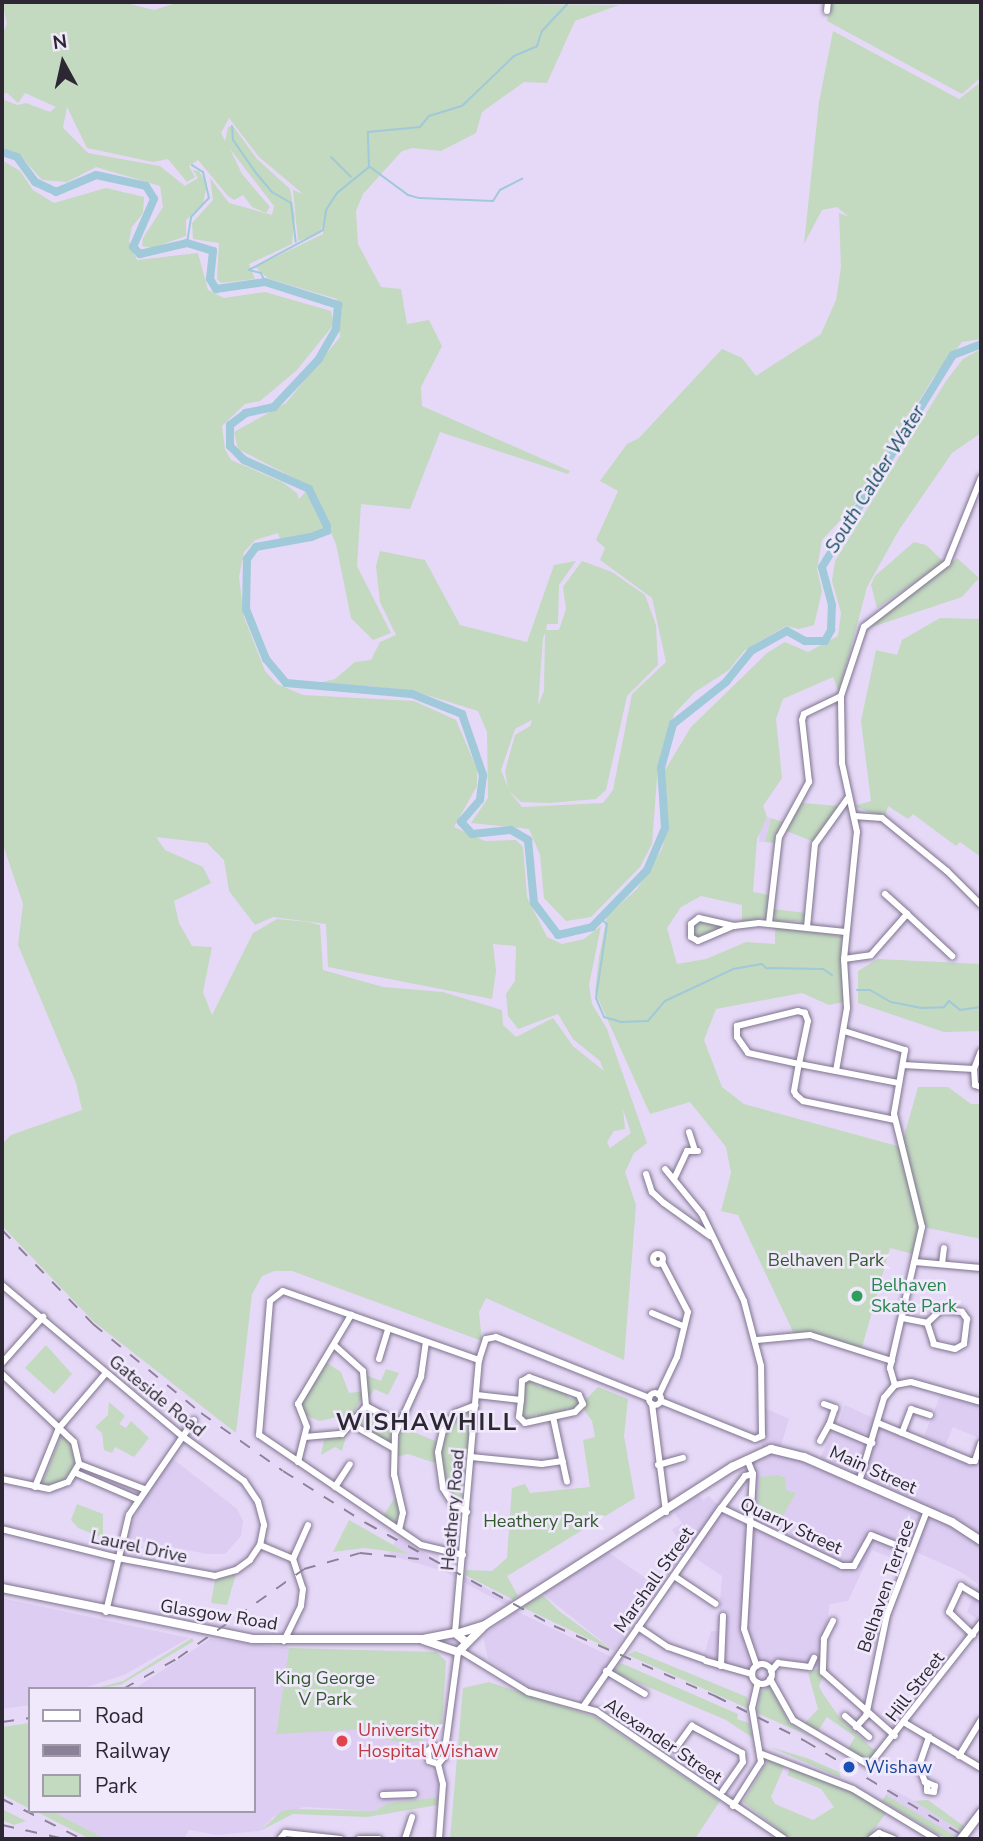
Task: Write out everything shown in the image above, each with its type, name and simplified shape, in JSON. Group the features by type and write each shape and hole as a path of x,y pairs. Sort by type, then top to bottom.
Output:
{"main road":[{"name":"Main Street","path":"747,1459 771,1449 790,1451 927,1511 981,1541"},
{"name":"Glasgow Road","path":"423,1640 458,1648 485,1625 747,1459"},
{"name":"Glasgow Road","path":"2,1590 14,1590 106,1612 284,1641 423,1640 485,1625"},
{"path":"455,1633 458,1648"},
{"path":"455,1633 446,1641 458,1648"},
{"path":"961,1839 981,1812"}],"street":[{"path":"827,11 828,2"},
{"path":"836,1071 847,1004 844,959 857,832 848,798 840,738 841,696 864,627 947,564 981,478"},
{"path":"769,923 779,837 809,782 802,720 804,714 841,696"},
{"path":"807,927 815,844 848,798"},
{"path":"854,816 882,818 947,871 981,905"},
{"path":"885,894 952,956"},
{"path":"844,959 871,955 907,914"},
{"path":"734,926 699,918 691,924 691,937 698,941 734,926 769,923 846,932"},
{"path":"895,1120 800,1098 794,1091 799,1064 806,1013 798,1011 737,1026 737,1037 745,1051 799,1064 899,1083"},
{"path":"844,1031 902,1046 903,1065 895,1120 922,1222 892,1361 895,1385"},
{"path":"981,1051 974,1069 975,1085 981,1087"},
{"path":"903,1065 974,1069"},
{"path":"674,1179 685,1154 696,1150 689,1132"},
{"path":"665,1169 702,1214 710,1236 744,1301 757,1340 763,1389 759,1439 660,1398 651,1401 666,1512"},
{"path":"646,1174 652,1192 710,1236"},
{"path":"942,1264 944,1248"},
{"path":"660,1398 674,1368 687,1309 662,1262"},
{"path":"915,1262 981,1268"},
{"name":"Gateside Road","path":"2,1285 251,1491 262,1514 260,1545"},
{"path":"463,1555 430,1549 258,1435 270,1301 283,1291 479,1360"},
{"path":"941,1310 962,1312 967,1319 964,1344 955,1349 934,1344 927,1323 941,1310"},
{"path":"653,1313 683,1326"},
{"path":"298,1462 306,1421 298,1413 298,1404 351,1315"},
{"path":"2,1363 43,1317"},
{"path":"902,1318 927,1323"},
{"path":"379,1359 388,1329"},
{"path":"757,1340 810,1335 892,1361"},
{"name":"Heathery Road","path":"455,1633 482,1348 493,1337 651,1401"},
{"path":"399,1530 402,1513 393,1448 398,1423 421,1377 426,1343"},
{"path":"305,1437 337,1436 354,1425 366,1406 363,1371 334,1346"},
{"path":"35,1487 59,1428 106,1373"},
{"path":"2,1374 74,1441 79,1464 76,1474 58,1487 35,1487 2,1479"},
{"path":"529,1377 582,1398 579,1410 524,1423 519,1417 521,1399 522,1381 529,1377"},
{"path":"859,1482 884,1398 895,1385 911,1382 981,1402"},
{"path":"477,1395 521,1399"},
{"path":"820,1441 835,1408 824,1404"},
{"path":"467,1512 453,1504 443,1488 438,1452 443,1431 455,1413 464,1406 476,1405"},
{"path":"366,1406 398,1423"},
{"path":"902,1433 911,1409 930,1415"},
{"path":"553,1417 567,1482"},
{"path":"106,1612 118,1559 137,1499 194,1420"},
{"path":"878,1423 973,1461 981,1443"},
{"path":"829,1424 872,1443"},
{"path":"354,1425 393,1448"},
{"path":"471,1457 542,1464 563,1461"},
{"path":"658,1465 683,1458"},
{"path":"747,1459 753,1474 744,1629 757,1666 770,1675"},
{"path":"79,1464 144,1489"},
{"path":"335,1487 350,1464"},
{"path":"76,1474 137,1499"},
{"name":"Marshall Street","path":"583,1707 721,1508 745,1476 753,1474"},
{"name":"Quarry Street","path":"721,1508 848,1567 854,1566 871,1535 911,1551"},
{"name":"Belhaven Terrace","path":"867,1711 876,1652 927,1511"},
{"path":"284,1641 303,1600 293,1559 308,1525"},
{"name":"Laurel Drive","path":"2,1529 118,1559 215,1576 236,1570 260,1545"},
{"path":"260,1545 293,1559"},
{"path":"674,1576 716,1604"},
{"path":"973,1634 949,1612 961,1586 981,1598"},
{"path":"721,1666 723,1616"},
{"path":"833,1621 824,1639 821,1667 895,1736"},
{"name":"Hill Street","path":"770,1675 793,1720 869,1765 905,1724 981,1623"},
{"path":"638,1627 668,1647 752,1674 758,1683"},
{"path":"438,1764 444,1757 453,1669 458,1648"},
{"name":"Alexander Street","path":"458,1648 528,1692 596,1710 784,1839"},
{"path":"733,1806 762,1754 752,1708 758,1683 770,1675 778,1663 810,1667 814,1658"},
{"path":"752,1674 757,1666"},
{"path":"606,1671 645,1694"},
{"path":"856,1727 867,1711"},
{"path":"845,1716 869,1737"},
{"path":"960,1756 981,1720"},
{"path":"905,1724 981,1768"},
{"path":"675,1749 688,1727 712,1735 744,1756 723,1791"},
{"path":"927,1783 919,1766 929,1737"},
{"path":"438,1764 429,1761 428,1751 434,1746 443,1750"},
{"path":"762,1754 853,1789 936,1839"},
{"path":"438,1764 443,1784 439,1839"},
{"path":"733,1778 746,1787"},
{"path":"383,1795 414,1794"},
{"path":"405,1839 412,1817"},
{"path":"409,1825 417,1828"},
{"path":"280,1839 285,1833 341,1839"},
{"path":"871,1839 879,1833 893,1839"},
{"path":"359,1839 379,1839"}],"shaded area":[{"path":"767,817 771,818 765,842 759,842 760,824"},
{"path":"941,1394 981,1406 979,1438 953,1427 945,1446 924,1436"},
{"path":"845,1405 974,1465 981,1455 981,1622 967,1612 978,1584 959,1571 909,1549 902,1562 872,1550 848,1601 830,1604 818,1667 778,1663 771,1671 761,1664 752,1674 703,1659 711,1631 718,1631 722,1576 689,1554 672,1530 682,1523 671,1508 696,1491 703,1500 709,1496 721,1508 749,1522 753,1474 747,1459 762,1452 763,1407 789,1419 780,1449 818,1463 833,1430 865,1444 869,1435 839,1422"},
{"path":"172,1458 237,1509 243,1521 241,1536 225,1554 207,1554 126,1538 147,1490"},
{"path":"398,1537 512,1602 506,1605 443,1571 389,1555 390,1549 406,1552 393,1545"},
{"path":"605,1550 657,1586 614,1651 539,1591"},
{"path":"2,1598 189,1638 124,1675 87,1687 28,1687 28,1705 2,1709"},
{"path":"516,1611 614,1658 584,1699 530,1690 488,1659 483,1636"},
{"name":"University Hospital Wishaw","path":"210,1639 289,1648 276,1733 442,1726 423,1746 422,1761 438,1776 439,1797 388,1803 375,1811 304,1807 273,1817 260,1831 217,1835 189,1830 184,1839 105,1839 56,1813 256,1813 256,1687 137,1687"},
{"path":"890,1788 973,1839 959,1839 886,1795"}],"green space":[{"path":"2,2 122,2 154,10 179,2 619,5 575,21 547,83 524,82 482,112 476,133 441,151 413,148 402,151 363,194 356,211 358,244 381,287 401,289 407,324 429,320 442,346 421,387 422,406 570,471 568,474 440,432 410,509 361,504 357,566 391,633 373,640 351,618 336,544 311,487 238,449 234,432 286,403 340,337 337,299 269,279 255,267 323,234 325,217 320,233 298,241 293,190 303,194 259,157 229,118 221,133 225,141 228,127 233,126 257,159 290,189 295,217 292,244 249,264 255,279 221,283 217,279 219,243 193,239 192,223 213,200 210,178 229,203 272,215 274,206 230,149 242,174 270,207 266,213 252,207 243,195 234,200 227,195 198,160 189,166 195,177 187,182 168,159 153,162 87,148 67,107 63,128 88,153 160,166 185,186 198,178 193,170 199,171 207,184 203,204 186,220 186,236 152,248 142,246 143,238 163,207 160,186 96,167 67,182 42,180 20,155 2,149 2,99 17,105 26,103 50,112 56,107 25,93 18,103 7,93 2,94 2,34 7,24"},
{"path":"831,2 981,2 981,77 962,94 827,21"},
{"path":"833,31 959,99 981,82 981,339 962,342 933,378 858,501 822,540 817,569 822,591 814,625 799,629 786,626 744,651 729,670 695,692 674,714 658,765 652,844 640,867 591,917 566,921 544,898 540,855 529,829 471,823 488,798 487,732 478,711 414,691 368,686 344,689 319,683 335,679 355,662 371,660 380,642 396,635 380,602 376,566 380,551 425,560 460,625 527,642 554,565 576,561 559,585 558,624 547,624 546,630 559,630 566,609 563,587 582,561 612,572 645,595 656,625 658,665 627,696 606,790 596,799 550,803 521,802 509,791 522,807 603,803 613,790 632,694 666,662 652,598 600,560 605,548 596,540 618,491 600,481 627,444 639,438 722,349 742,358 756,376 821,334 836,300 841,267 839,213 849,217 837,207 822,210 804,244 819,102","holes":["545,633 544,691 538,706 543,638","532,720 530,726 515,735 505,771 508,788 501,770 515,729"]},
{"path":"2,160 20,171 33,190 54,203 106,188 144,197 143,213 132,227 129,241 137,260 198,253 208,290 224,298 265,292 331,311 334,324 297,370 260,401 245,404 222,426 225,449 231,460 282,482 297,493 299,499 308,489 327,526 326,531 310,537 280,539 278,533 255,540 244,552 239,577 244,617 265,671 277,684 303,695 414,701 456,720 477,769 477,786 454,827 485,841 516,840 523,847 527,897 547,937 562,944 584,939 601,926 589,985 592,1004 607,1029 647,1143 634,1153 625,1172 636,1205 624,1360 486,1298 479,1312 482,1341 292,1271 274,1271 262,1276 252,1294 236,1433 94,1322 2,1226 2,1144 11,1135 82,1110 76,1083 18,945 23,904 2,842","holes":["156,837 207,843 224,860 229,891 255,925 273,917 326,924 328,967 492,999 496,971 493,944 516,946 515,981 506,994 508,1016 518,1029 558,1014 573,1039 600,1061 604,1071 573,1046 553,1018 516,1037 503,1025 502,1010 443,992 383,987 323,970 320,925 308,922 277,919 253,933 212,1015 203,992 212,947 192,946 179,923 174,901 211,883 203,867 165,850","623,1109 631,1133 610,1148 607,1142 614,1131 625,1129"]},
{"name":"Belhaven Park","path":"981,349 981,433 952,453 899,530 867,587 839,693 833,677 783,699 776,719 782,778 763,806 767,817 757,839 753,892 769,895 767,917 742,922 742,905 701,896 681,907 667,928 677,964 706,959 746,942 775,944 775,930 768,926 841,936 844,1002 829,1005 802,993 716,1009 704,1040 722,1087 744,1104 901,1147 918,1087 948,1087 971,1104 981,1104 981,1239 923,1227 917,1255 890,1248 861,1351 816,1337 795,1336 738,1215 721,1211 731,1173 726,1147 690,1102 650,1114 595,992 599,957 607,916 637,889 662,849 668,820 665,770 691,727 767,653 785,642 808,652 838,636 841,613 832,581 835,561 946,381 963,359"},
{"path":"914,542 926,545 944,562 877,608 871,585 875,576"},
{"path":"957,558 979,578 962,597 869,628"},
{"path":"940,618 981,619 981,857 960,842 956,846 913,814 908,819 888,806 885,818 854,806 871,801 861,721 876,650 897,655 902,640"},
{"path":"802,803 839,806 814,842 784,830"},
{"path":"771,818 783,822 776,843 765,842"},
{"path":"773,909 806,913 805,921 776,921"},
{"path":"700,918 700,922 725,927 692,938 692,924"},
{"path":"878,959 981,964 981,1031 944,1032 858,1003 858,971"},
{"path":"46,1345 72,1374 54,1394 25,1368"},
{"path":"327,1363 341,1372 349,1393 366,1391 342,1432 336,1417 320,1421 302,1414 301,1405"},
{"path":"386,1369 399,1373 388,1395 374,1389 368,1401 366,1375 381,1381"},
{"path":"530,1380 541,1388 543,1385 566,1393 570,1399 577,1397 582,1404 573,1411 566,1408 566,1412 538,1418 537,1414 523,1421 524,1382"},
{"name":"Heathery Park","path":"598,1387 628,1399 624,1436 635,1498 507,1576 518,1596 514,1600 465,1575 466,1570 492,1571 507,1558 512,1488 525,1484 530,1493 590,1487 583,1440 595,1437 592,1421 584,1410 586,1399"},
{"path":"109,1402 125,1416 119,1424 126,1428 131,1421 149,1438 134,1457 115,1447 112,1453 104,1450 102,1433 95,1427 108,1415"},
{"path":"368,1409 394,1423 389,1443 359,1426"},
{"path":"472,1410 461,1497 465,1498 461,1507 447,1492 440,1467 441,1444 459,1411"},
{"path":"401,1427 438,1442 435,1463 408,1454 396,1457"},
{"path":"347,1433 342,1451 335,1447 321,1455 324,1440"},
{"path":"62,1434 71,1441 75,1465 62,1482 41,1486"},
{"path":"779,1475 785,1478 786,1490 796,1493 777,1526 761,1515 757,1506 760,1477"},
{"path":"396,1496 400,1511 395,1524 383,1516"},
{"path":"77,1504 103,1514 103,1538 78,1528 71,1520"},
{"path":"349,1520 409,1554 365,1548 333,1552"},
{"path":"236,1574 227,1605 211,1603 215,1580"},
{"path":"543,1595 559,1611 614,1651 522,1607"},
{"path":"192,1638 194,1641 120,1685 100,1687 123,1681"},
{"name":"King George V Park","path":"289,1648 436,1652 446,1661 442,1726 434,1726 440,1728 421,1741 402,1743 385,1739 387,1728 276,1734"},
{"path":"635,1651 747,1697 749,1709 628,1655"},
{"path":"621,1663 738,1714 737,1719 749,1723 753,1738 726,1720 613,1672"},
{"path":"817,1669 823,1677 819,1686 840,1718 873,1749 880,1750 868,1762 848,1749 855,1737 827,1717 818,1731 805,1723 818,1709 808,1673"},
{"path":"489,1682 595,1717 720,1801 695,1839 450,1839 463,1688"},
{"path":"770,1685 789,1723 811,1737 757,1713 760,1693"},
{"path":"28,1723 28,1808 2,1794 2,1727"},
{"path":"770,1747 807,1758 839,1772 841,1778"},
{"path":"770,1757 785,1764 771,1797 775,1804 813,1820 834,1807 821,1789 787,1775 792,1765 852,1791 886,1813 867,1839 791,1839 743,1802"},
{"path":"886,1795 957,1837 947,1839 882,1801"},
{"path":"439,1797 438,1805 367,1817 293,1814 260,1831 282,1811 375,1811 388,1803"},
{"path":"928,1800 965,1827 962,1832 914,1801"},
{"path":"2,1809 26,1821 14,1825 2,1820"},
{"path":"39,1813 56,1813 105,1839 90,1839"}],"waterway":[{"path":"265,282 261,273 249,270 323,230 326,210 337,193 369,167 368,132 420,127 429,116 462,106 514,56 537,46 542,31 569,2"},
{"path":"232,126 233,140 256,173 272,192 291,203 296,242"},
{"name":"South Calder Water","path":"2,152 17,157 35,182 56,192 96,175 146,186 154,199 133,247 140,254 187,243 213,251 210,279 216,289 265,282 338,305 336,329 319,359 274,407 246,413 230,425 230,446 244,460 309,489 327,526 327,531 311,537 256,547 247,559 246,609 266,659 286,683 412,694 462,714 483,775 480,800 461,822 472,834 511,830 528,840 534,903 558,935 592,927 647,870 665,828 661,768 673,724 726,682 751,651 787,631 805,641 825,641 831,630 832,605 822,567 953,355 981,344"},
{"path":"331,157 351,177"},
{"path":"187,243 191,217 209,198 203,172 192,165"},
{"path":"370,167 408,195 419,198 493,201 500,190 522,179"},
{"path":"600,918 607,924 596,998 604,1017 622,1022 648,1021 665,1001 733,969 762,964 766,968 823,969 832,975"},
{"path":"857,990 870,990 891,1002 921,1008 944,1007 949,1001 960,1010 981,1007"}],"railway":[{"path":"2,1230 93,1324 201,1413 283,1471 366,1523 554,1626 715,1696 805,1741 969,1839"},
{"path":"127,1687 178,1658 304,1569 360,1553 419,1559"},
{"path":"2,1722 28,1718"},
{"path":"2,1799 28,1812"},
{"path":"30,1813 82,1839"},
{"path":"2,1825 64,1839"}],"place":[{"name":"Belhaven Skate Park","path":"857,1296"},
{"name":"University Hospital Wishaw","path":"342,1741"},
{"name":"Wishaw","path":"849,1767"}],"district":[{"name":"WISHAWHILL","path":"427,1423"}]}
